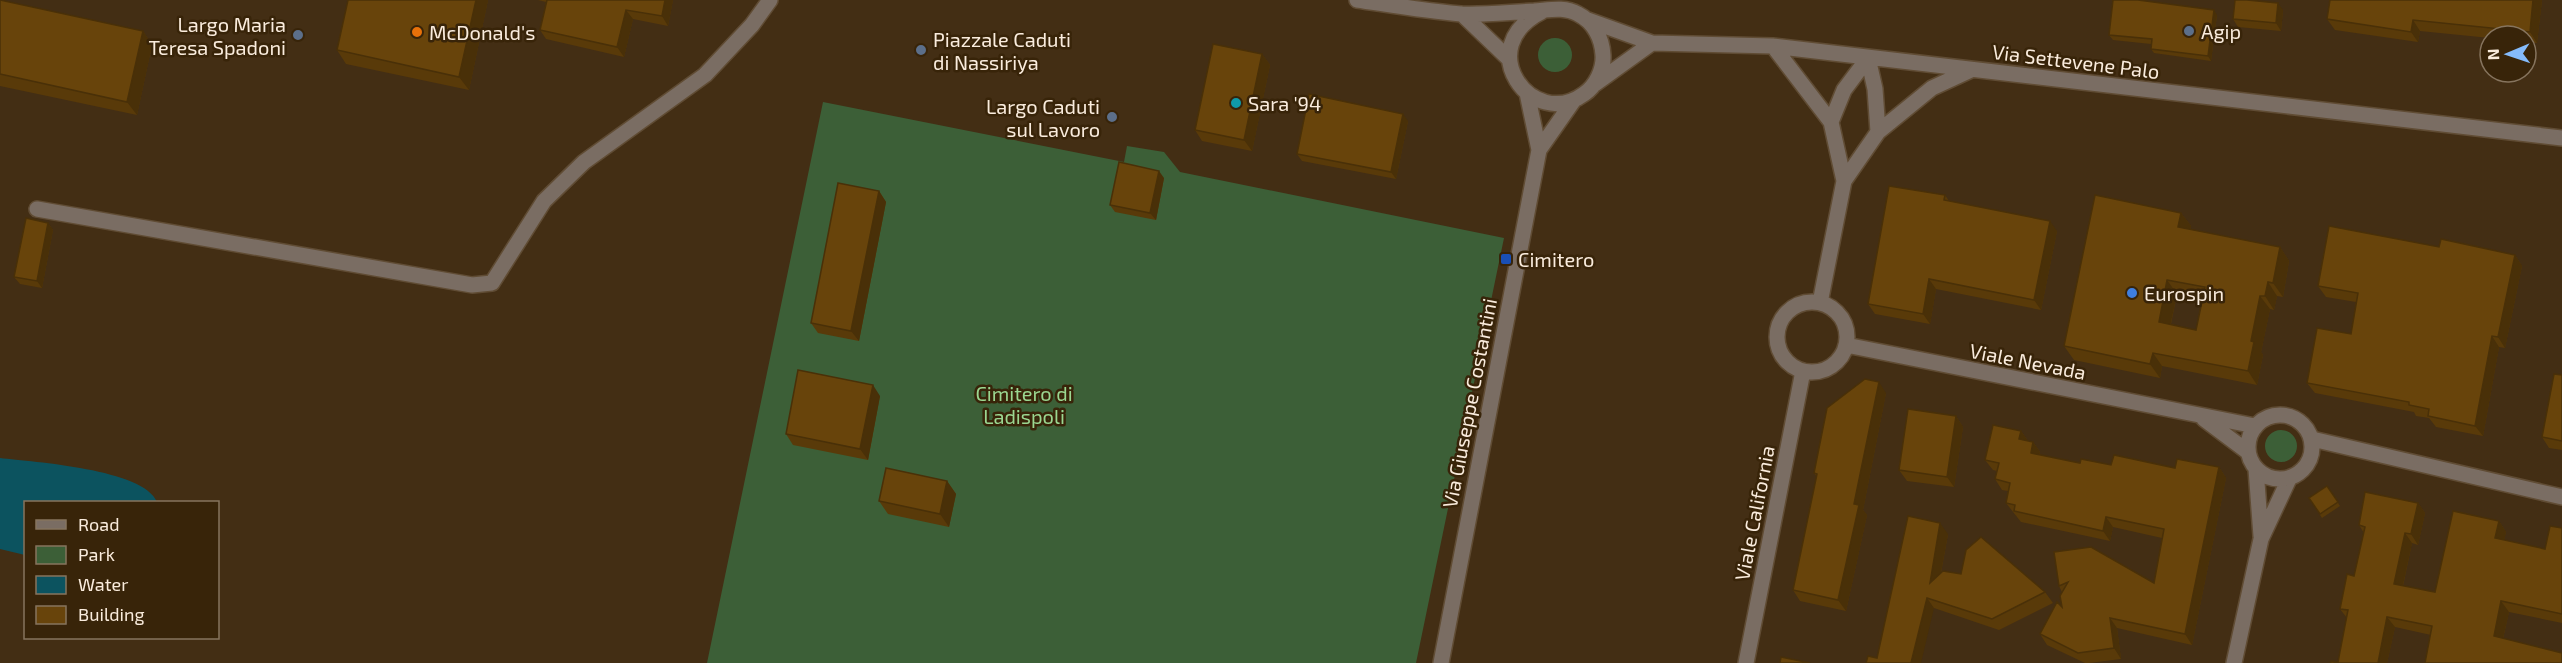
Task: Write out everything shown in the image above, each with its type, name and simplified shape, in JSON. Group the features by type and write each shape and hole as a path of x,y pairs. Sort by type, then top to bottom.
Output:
{"street":[{"path":"752,25 762,0"},
{"path":"37,209 472,285 488,284 495,280 502,265 544,201 584,162 705,75 752,25 770,0"},
{"name":"Via Settevene Palo","path":"1357,0 1462,14 1568,10 1588,20 1652,43 1773,46 2562,138"},
{"path":"1568,10 1580,0"},
{"path":"1543,11 1529,18 1518,29 1511,43 1509,59 1517,83 1527,93 1549,103 1574,100 1585,94 1594,84 1652,43"},
{"path":"1462,14 1509,59"},
{"path":"1588,20 1597,31 1604,58 1601,71 1594,84"},
{"path":"1773,46 1831,122 1844,181 1820,303"},
{"path":"1831,122 1844,90 1868,58"},
{"path":"1868,58 1875,88 1878,132"},
{"path":"1844,181 1878,132 1932,88 1971,70"},
{"path":"1527,93 1539,150"},
{"path":"1539,150 1574,100"},
{"name":"Via Giuseppe Costantini","path":"1440,663 1539,150"},
{"path":"1820,303 1830,307 1838,314 1844,324 1845,345 1834,364 1814,372 1803,371 1785,359 1777,339 1778,328 1789,310 1798,304 1820,303"},
{"name":"Viale Nevada","path":"1845,345 2255,426"},
{"name":"Viale California","path":"1746,663 1803,371"},
{"path":"2256,469 2276,480 2289,479 2306,468 2311,458 2312,439 2307,428 2299,420 2290,416 2267,417 2255,426 2250,436 2248,452 2256,469 2261,539"},
{"name":"Viale Nevada","path":"2201,417 2248,452"},
{"path":"2312,439 2562,497"},
{"path":"2234,663 2261,539 2289,479"}],"green space":[{"path":"1555,38 1567,43 1572,55 1567,67 1555,72 1543,67 1538,55 1543,43"},
{"name":"Cimitero di Ladispoli","path":"823,102 1124,162 1127,146 1164,152 1180,172 1504,238 1416,663 707,663"},
{"path":"2281,430 2292,435 2297,446 2292,457 2281,462 2270,457 2265,446 2270,435"}],"water":[{"path":"0,458 61,465 111,475 132,482 148,491 156,501 24,501 24,555 0,549"}],"building":[{"path":"0,0 143,31 127,102 0,74"},
{"name":"McDonald's","path":"348,0 476,0 459,77 337,50"},
{"path":"547,0 665,0 662,16 626,10 617,47 540,30"},
{"path":"2113,0 2138,0 2214,10 2208,56 2151,49 2152,39 2109,35"},
{"path":"2235,0 2278,3 2276,23 2233,19"},
{"path":"2330,0 2533,0 2531,24 2478,24 2478,27 2413,20 2411,32 2327,19"},
{"name":"Sara '94","path":"1213,44 1262,54 1244,140 1195,130"},
{"path":"1309,94 1403,114 1391,172 1297,154"},
{"path":"1119,162 1159,171 1150,213 1110,205"},
{"path":"838,183 879,191 851,331 811,323"},
{"path":"1889,186 1945,195 1944,200 2050,221 2034,300 1929,279 1923,314 1868,304"},
{"path":"2095,195 2181,213 2178,227 2280,247 2273,283 2268,282 2265,296 2260,296 2248,371 2153,353 2150,364 2064,346","holes":["2167,280 2205,287 2196,330 2159,322"]},
{"path":"26,218 48,223 37,281 14,277"},
{"path":"2329,226 2439,247 2441,239 2515,255 2498,337 2492,336 2475,426 2428,416 2429,409 2409,405 2409,402 2307,383 2317,328 2351,334 2358,293 2318,286"},
{"path":"798,370 873,385 860,449 786,434"},
{"path":"2554,374 2562,375 2562,441 2542,437"},
{"path":"1865,379 1879,382 1854,504 1859,505 1838,600 1793,590 1817,474 1814,473 1827,408"},
{"path":"1908,409 1956,416 1947,477 1899,470"},
{"path":"1993,425 2021,431 2019,439 2033,442 2031,453 2080,463 2081,459 2111,465 2114,455 2175,468 2177,459 2219,467 2185,634 2110,618 2114,648 2078,653 2040,634 2057,602 2062,607 2060,596 2068,582 2059,586 2054,552 2091,547 2154,583 2164,529 2106,517 2103,531 2014,511 2015,505 2006,503 2010,483 1995,479 1999,463 1985,460"},
{"path":"886,468 947,481 940,514 879,501"},
{"path":"2327,486 2338,502 2320,514 2309,498"},
{"path":"2365,492 2418,503 2411,534 2405,533 2394,584 2435,592 2453,511 2499,521 2495,538 2545,549 2550,526 2562,528 2562,614 2501,601 2494,636 2562,653 2562,663 2425,663 2432,626 2387,617 2378,663 2330,663 2331,661 2338,662 2348,610 2340,609 2347,574 2354,576 2365,527 2359,525"},
{"path":"1908,516 1940,523 1930,583 1943,571 1961,574 1966,550 1981,537 2045,592 1992,619 1927,598 1911,663 1866,663 1868,656 1877,658"},
{"path":"1781,657 1810,663 1780,663"}],"place":[{"name":"Agip","path":"2189,31"},
{"name":"McDonald's","path":"417,32"},
{"name":"Largo Maria Teresa Spadoni","path":"298,35"},
{"name":"Piazzale Caduti di Nassiriya","path":"921,50"},
{"name":"Sara '94","path":"1236,103"},
{"name":"Largo Caduti sul Lavoro","path":"1112,117"},
{"name":"Cimitero","path":"1506,259"},
{"name":"Eurospin","path":"2132,293"}]}
